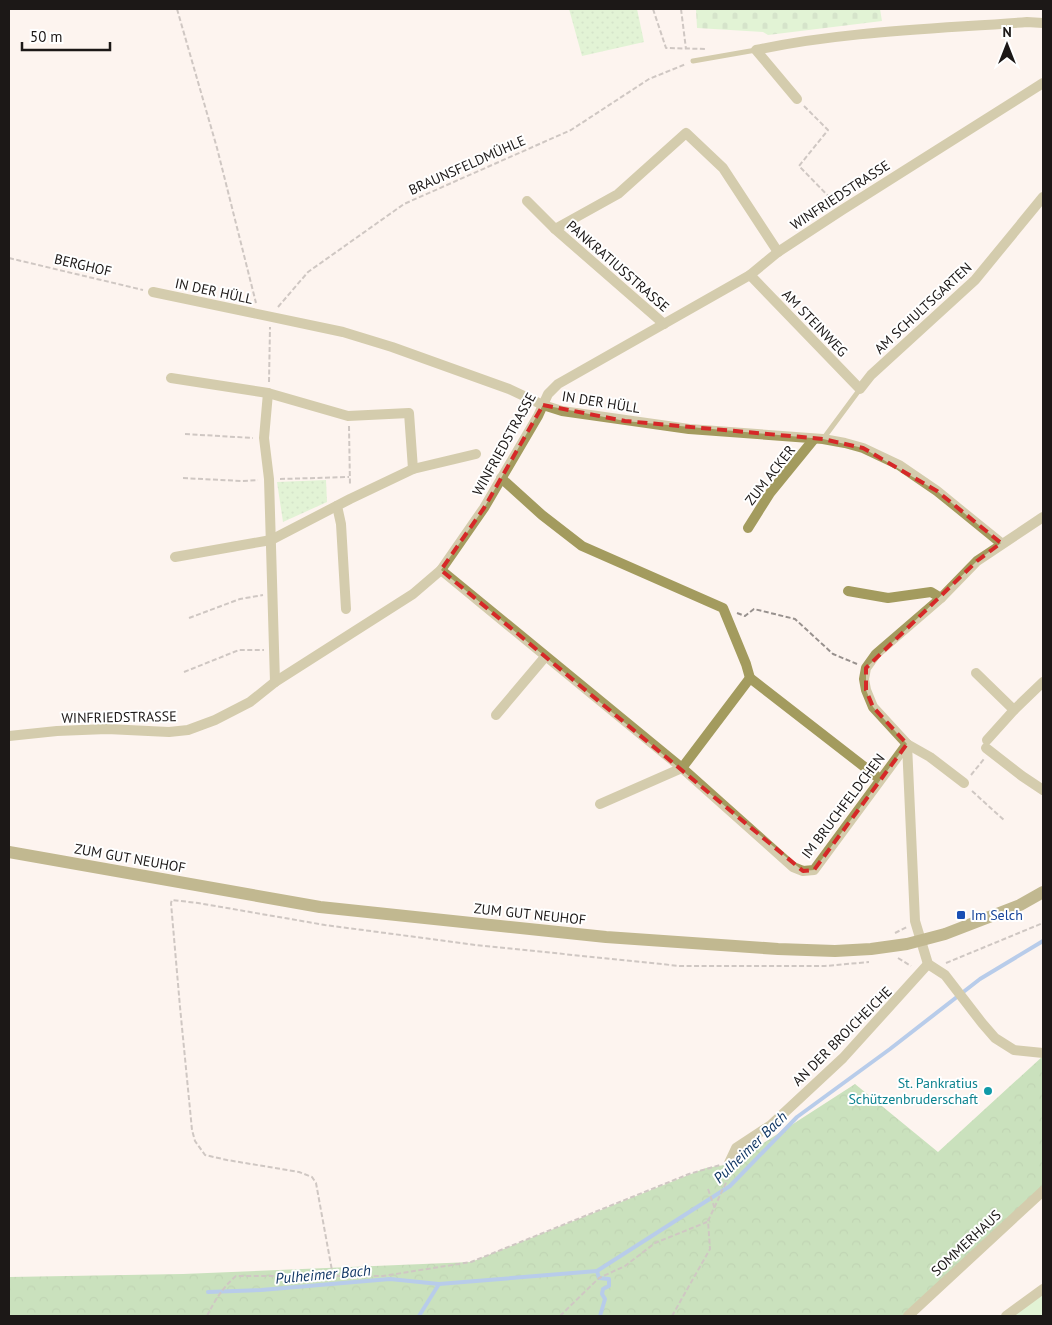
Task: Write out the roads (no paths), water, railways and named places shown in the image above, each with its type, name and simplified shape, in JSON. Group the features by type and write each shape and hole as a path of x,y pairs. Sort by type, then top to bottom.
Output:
{"main road":[{"name":"ZUM GUT NEUHOF","path":"9,852 320,907 567,933 778,950 835,951 893,940 922,941 1020,905 1043,892"}],"street":[{"path":"797,99 756,50 790,43 873,34 1027,22 1043,23"},
{"name":"WINFRIEDSTRASSE","path":"9,736 57,731 107,729 169,732 188,730 215,720 250,702 275,682 413,594 441,570 484,508 538,416 548,394 558,384 750,275 778,252 842,210 1043,83"},
{"name":"PANKRATIUSSTRASSE","path":"554,228 618,194 686,133 723,168 778,252"},
{"name":"AM SCHULTSGARTEN","path":"860,389 871,375 975,280 1043,197"},
{"name":"PANKRATIUSSTRASSE","path":"527,201 554,228 664,324"},
{"name":"AM STEINWEG","path":"750,275 860,389"},
{"name":"IN DER HÜLL","path":"153,292 343,332 392,347 509,389 543,405 562,411 689,429 818,439 863,448 898,465 937,491 1001,544"},
{"path":"172,378 268,393 348,416 409,413 413,469"},
{"path":"268,393 264,438 269,479 275,682"},
{"name":"ZUM ACKER","path":"748,528 766,499 818,439"},
{"path":"175,557 271,540 413,469 476,454"},
{"path":"501,478 582,546 723,608 750,678 880,779"},
{"path":"337,506 341,524 346,609"},
{"path":"964,783 930,757 903,740 873,706 866,690 864,679 866,668 876,654 941,598 977,561 1043,517"},
{"name":"IM BRUCHFELDCHEN","path":"441,570 682,768 793,867 803,871 814,870 880,779 903,740"},
{"path":"848,591 888,598 931,592 941,598"},
{"path":"496,715 545,657"},
{"path":"976,673 1014,710"},
{"path":"600,804 682,768 750,678"},
{"path":"1043,682 1014,710 988,746 1022,776 1043,790"},
{"path":"903,740 916,924 932,966 945,975 995,1038 1014,1050 1043,1053"},
{"name":"AN DER BROICHEICHE","path":"728,1163 736,1148 772,1125 842,1058 922,972 932,966"},
{"name":"SOMMERHAUS","path":"908,1316 1043,1191"},
{"path":"1006,1316 1043,1289"}],"lane":[{"path":"693,61 756,50"},
{"name":"AM SCHULTSGARTEN","path":"818,439 860,389"}],"waterway":[{"name":"Pulheimer Bach","path":"208,1292 261,1290 390,1279 439,1284 597,1271 730,1186 797,1117 890,1049 980,979 1043,941"},
{"path":"597,1271 599,1278 609,1279 609,1286 603,1289 602,1294 605,1299 600,1316"},
{"name":"Pulheimer Bach","path":"419,1316 439,1284"}],"place":[{"name":"Im Selch","path":"961,915"},
{"name":"St. Pankratius Schützenbruderschaft","path":"988,1091"}]}
